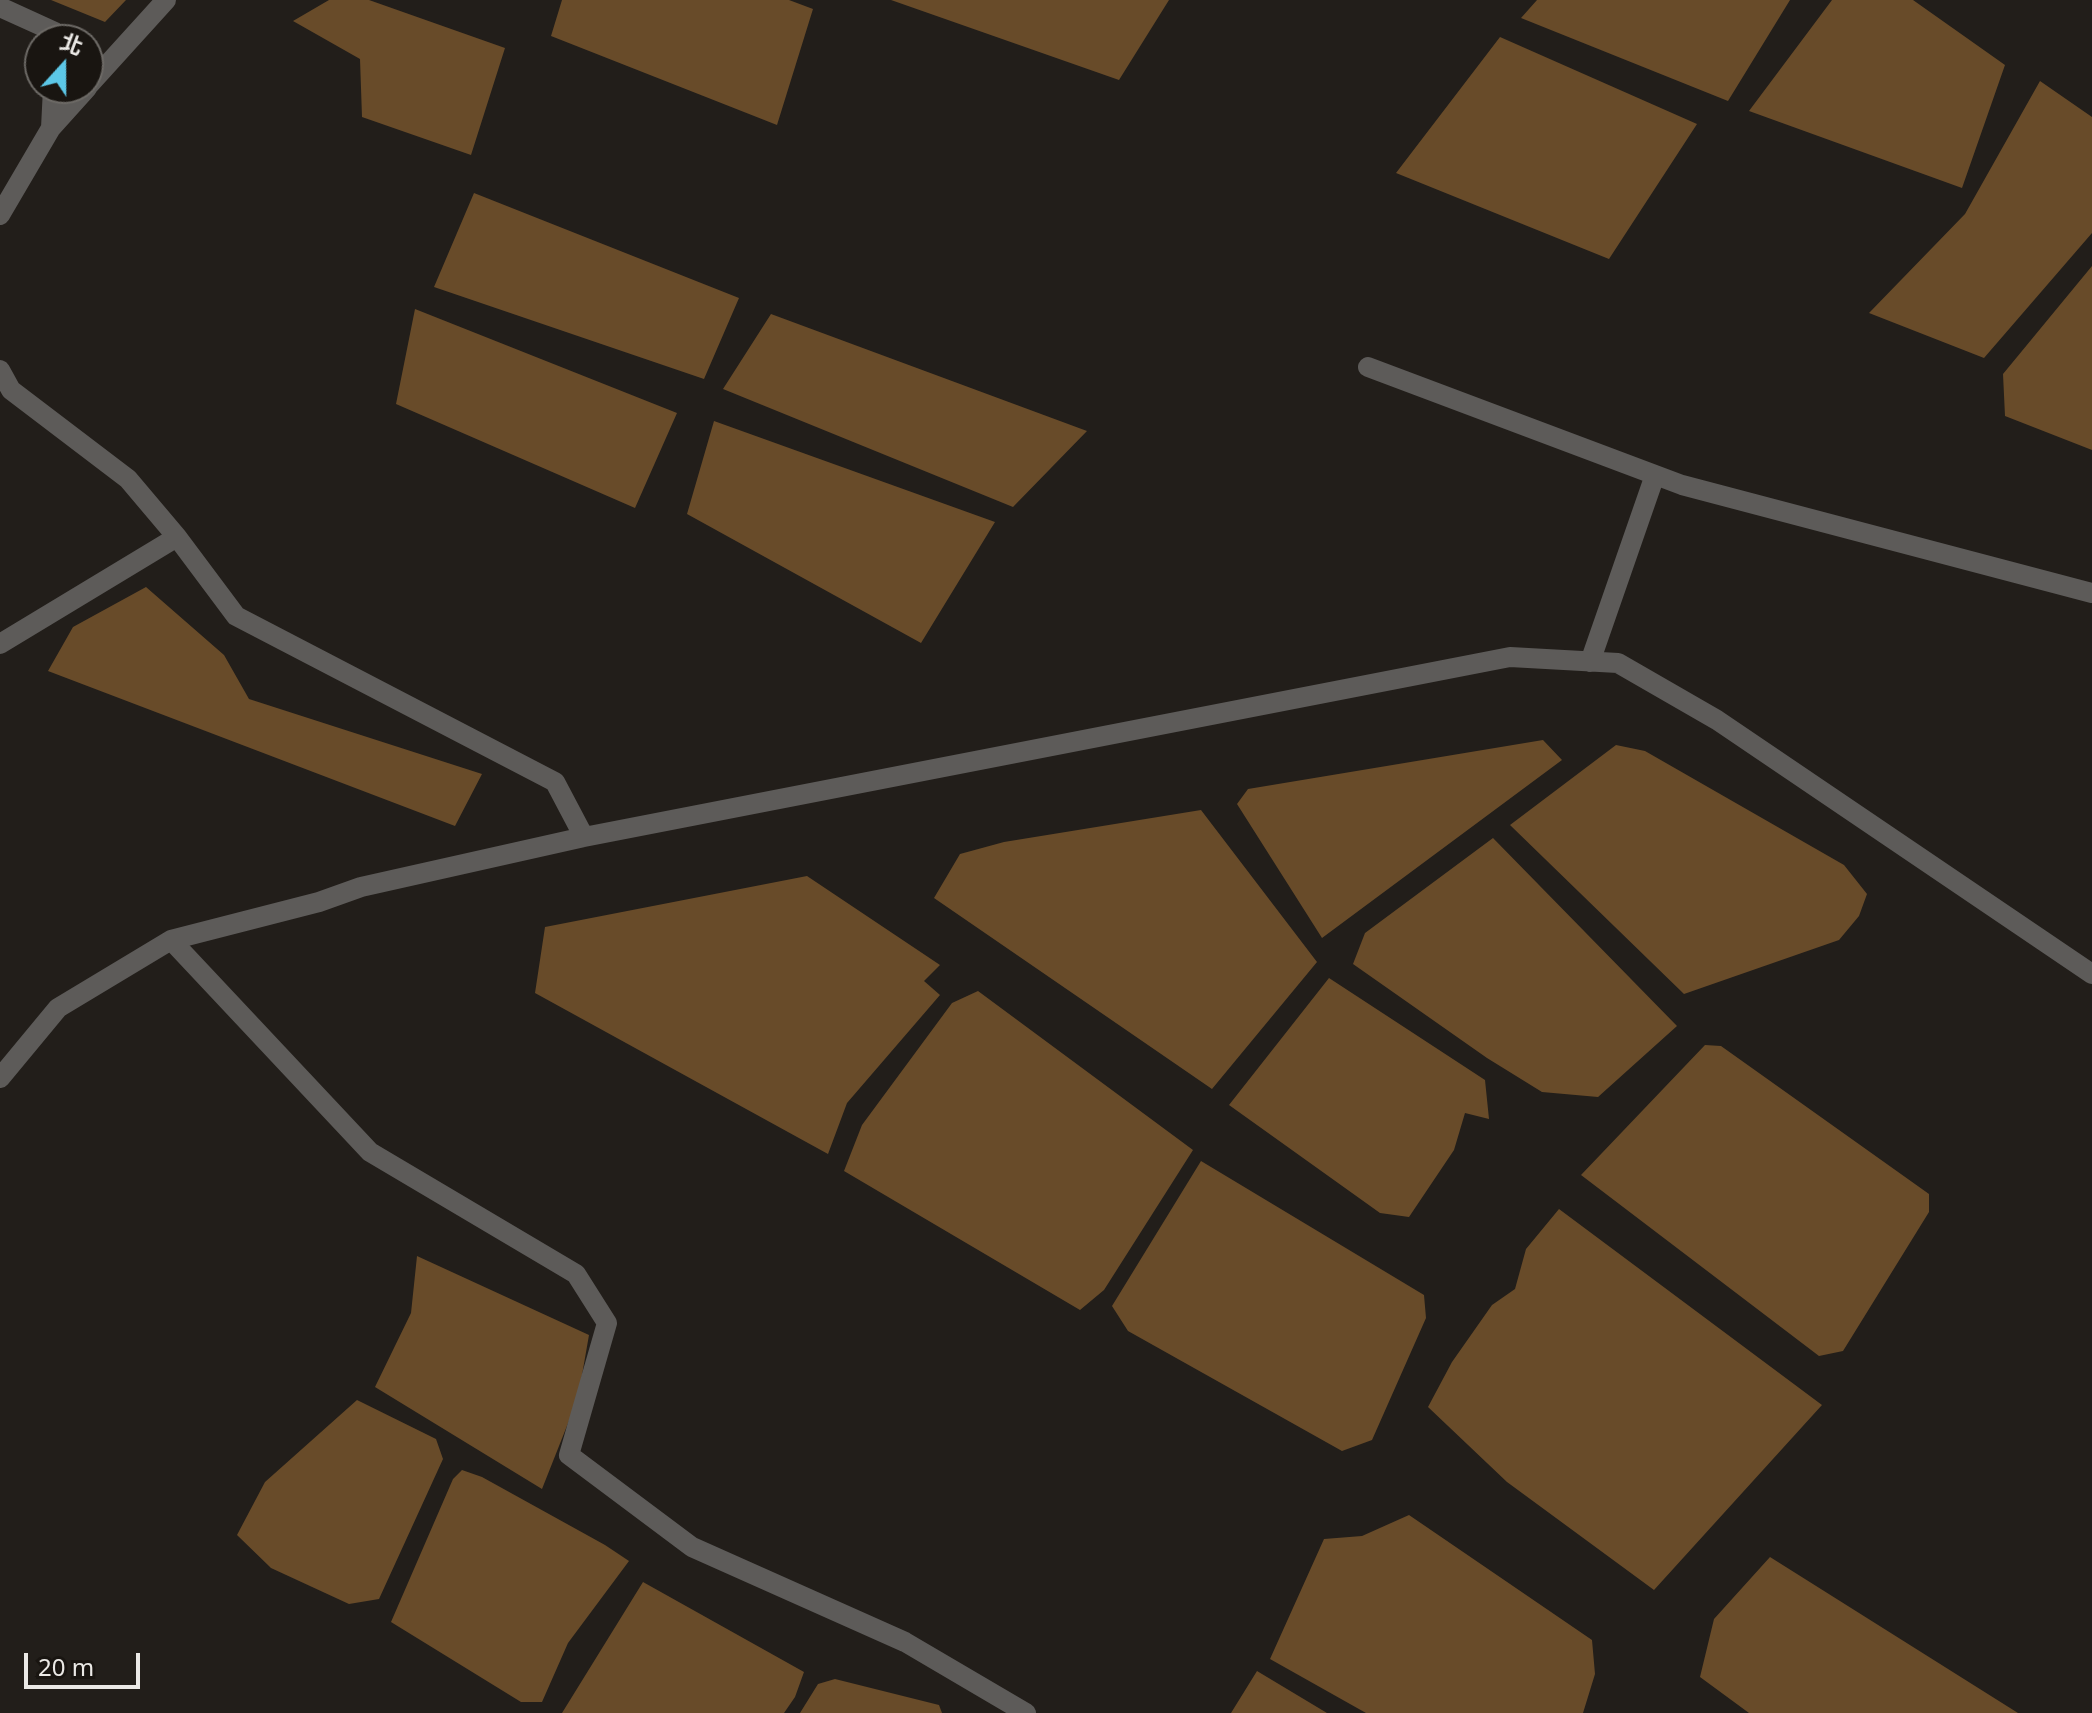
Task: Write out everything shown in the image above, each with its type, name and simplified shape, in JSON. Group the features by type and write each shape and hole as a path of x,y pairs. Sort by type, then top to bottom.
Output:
{"street":[{"path":"104,68 166,0"},
{"path":"0,7 37,24"},
{"path":"51,128 52,104"},
{"path":"0,215 51,128 72,104"},
{"path":"1368,367 1682,485 2092,593"},
{"path":"0,370 11,390 128,479 177,537 236,616 555,782 584,837"},
{"path":"1590,662 1655,475"},
{"path":"0,644 177,537"},
{"path":"0,1078 58,1008 171,940 319,902 361,887 584,837 1510,657 1618,663 1717,720 2092,974"},
{"path":"171,940 370,1152 576,1274 607,1323 569,1455 692,1547 905,1642 1026,1713"}],"shaded area":[{"path":"51,0 126,0 105,22"},
{"path":"329,0 369,0 505,48 471,155 362,117 360,59 293,21"},
{"path":"562,0 789,0 813,9 777,125 551,36"},
{"path":"891,0 1169,0 1119,80"},
{"path":"1537,0 1790,0 1728,101 1521,18"},
{"path":"1832,0 1913,0 2005,65 1962,188 1749,111"},
{"path":"1500,37 1697,124 1609,259 1396,173"},
{"path":"2040,81 2092,117 2092,233 1984,358 1869,313 1965,214"},
{"path":"474,193 739,298 704,379 434,287"},
{"path":"2092,266 2092,450 2005,416 2003,374"},
{"path":"415,309 677,413 635,508 396,404"},
{"path":"771,314 1087,431 1013,507 723,389"},
{"path":"714,421 995,522 921,643 687,514"},
{"path":"146,587 224,655 249,699 482,774 455,826 48,671 73,627"},
{"path":"1543,740 1562,760 1322,938 1237,804 1248,789"},
{"path":"1616,745 1645,751 1844,865 1867,894 1859,916 1839,940 1684,994 1510,825"},
{"path":"1201,810 1317,962 1212,1089 934,898 960,854 1004,842"},
{"path":"1493,838 1677,1026 1598,1097 1542,1092 1487,1058 1353,964 1365,933"},
{"path":"807,876 940,965 924,981 940,995 847,1103 828,1154 535,993 545,927"},
{"path":"1329,978 1485,1080 1489,1119 1465,1113 1454,1150 1409,1217 1380,1213 1229,1105"},
{"path":"978,991 1193,1150 1104,1290 1080,1310 844,1171 862,1125 952,1003"},
{"path":"1705,1045 1721,1046 1929,1194 1929,1212 1843,1351 1819,1356 1581,1175"},
{"path":"1201,1161 1424,1295 1426,1318 1372,1440 1342,1451 1128,1331 1112,1306"},
{"path":"1559,1209 1822,1405 1654,1590 1507,1482 1428,1407 1452,1362 1492,1305 1515,1289 1526,1249"},
{"path":"417,1256 589,1335 578,1398 542,1489 375,1387 411,1313"},
{"path":"357,1400 436,1439 443,1459 379,1599 349,1604 271,1568 237,1535 265,1482"},
{"path":"462,1470 482,1477 629,1561 568,1643 542,1702 521,1702 391,1622 453,1479"},
{"path":"1409,1515 1592,1640 1595,1674 1583,1713 1366,1713 1270,1659 1324,1539 1362,1536"},
{"path":"1770,1557 2018,1713 1749,1713 1700,1677 1714,1619"},
{"path":"643,1582 804,1672 795,1697 784,1713 562,1713"},
{"path":"1257,1671 1327,1713 1231,1713"},
{"path":"835,1679 939,1705 942,1713 800,1713 818,1684"}]}
